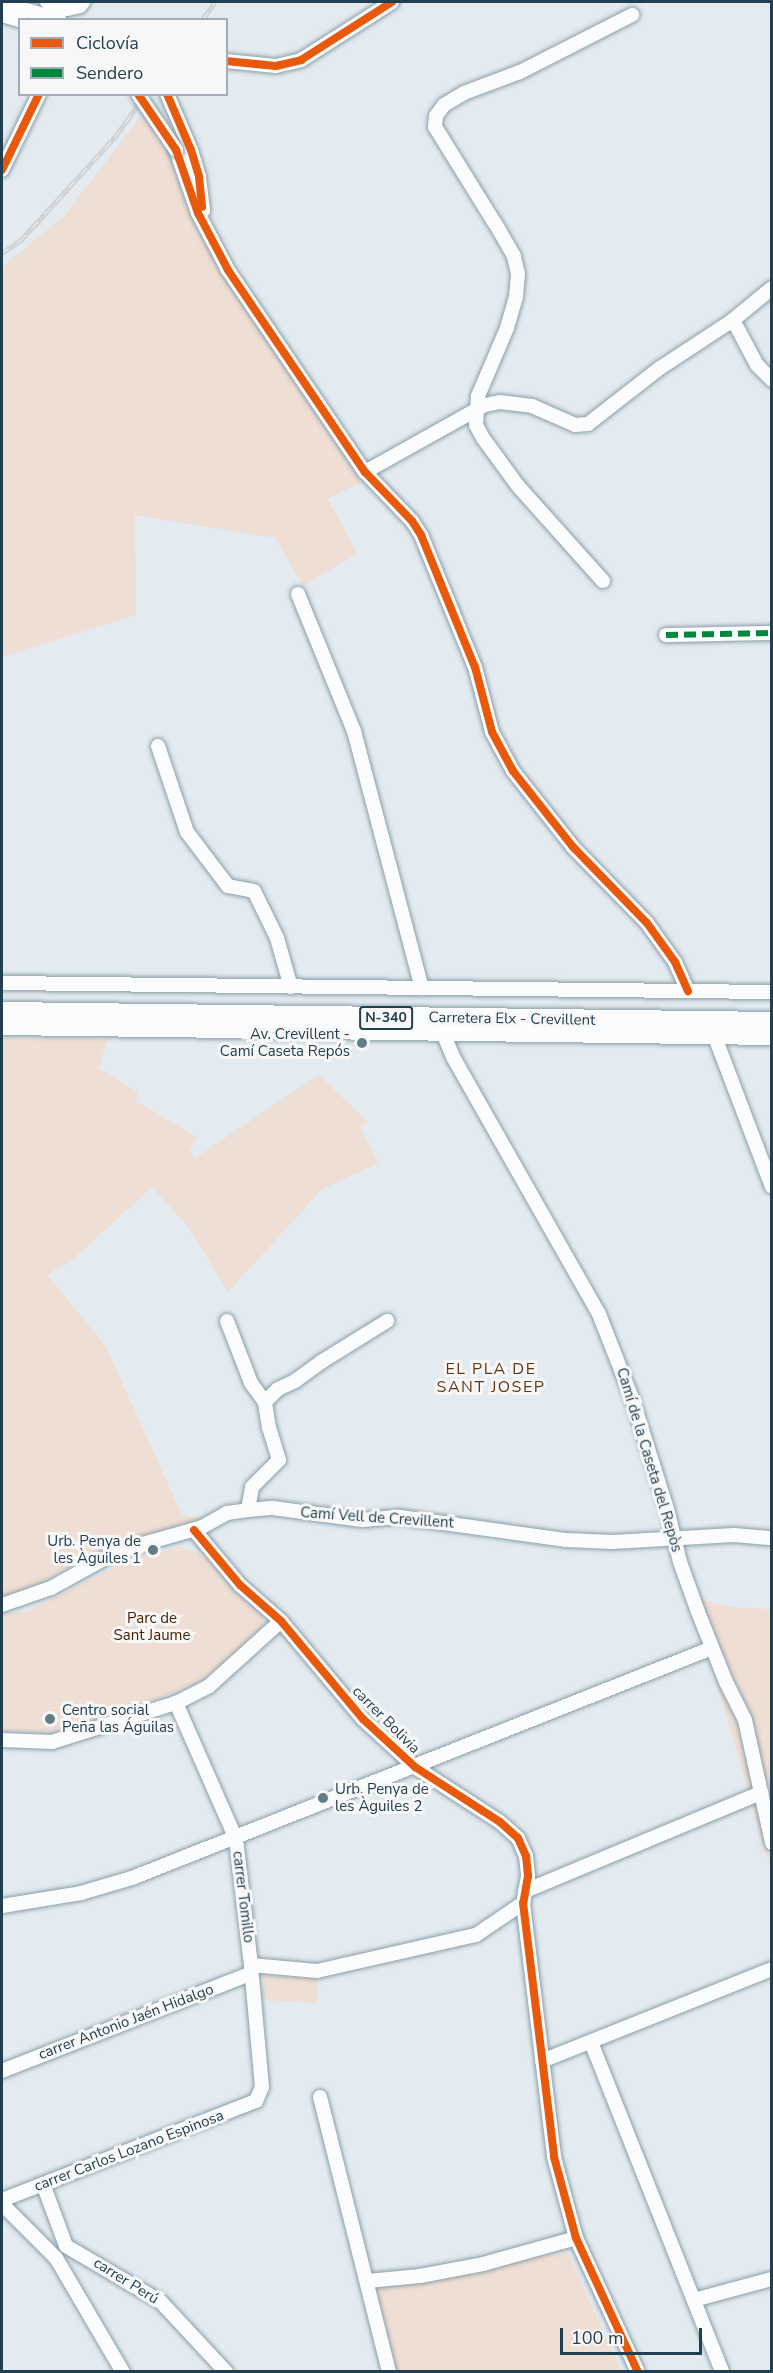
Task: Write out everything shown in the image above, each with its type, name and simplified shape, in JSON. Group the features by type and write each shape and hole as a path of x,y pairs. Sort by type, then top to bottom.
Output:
{"highway":[{"name":"Carretera Elx - Crevillent","path":"2,999 771,1009"},
{"name":"Carretera Elx - Crevillent","path":"5,1023 771,1023"}],"street":[{"path":"47,2 67,9 80,6 83,2"},
{"path":"228,61 276,66 300,60 392,2"},
{"path":"2,3 53,18"},
{"path":"2,15 18,19"},
{"path":"603,581 518,486 476,425 476,411 484,377 507,328 516,297 518,274 514,256 435,127 436,116 444,105 464,93 520,72 632,15"},
{"path":"2,171 38,96"},
{"path":"139,96 176,150 204,225 228,270 365,471 412,521 475,668 492,732 513,771 573,847 646,923 675,962 688,991"},
{"path":"167,96 184,128 199,177 204,225"},
{"path":"365,471 485,405 517,402 542,409 575,424 588,424 660,368 733,320 771,288"},
{"path":"733,320 757,365 771,380"},
{"path":"298,594 354,731 422,988"},
{"path":"666,635 771,633"},
{"path":"158,746 187,832 228,886 254,891 277,938 291,987"},
{"path":"2,983 771,992"},
{"path":"5,1023 771,1038"},
{"name":"Camí de la Caseta del Repòs","path":"443,1033 453,1057 599,1314 633,1398 675,1538 680,1562 712,1648 745,1720 771,1843"},
{"path":"715,1037 771,1187"},
{"path":"227,1321 251,1383 265,1402 267,1420 279,1460 252,1487 248,1510"},
{"path":"265,1402 278,1389 295,1381 387,1321"},
{"name":"Camí Vell de Crevillent","path":"2,1605 51,1588 118,1551 155,1540 172,1538 194,1530 227,1513 248,1510 273,1508 362,1520 400,1517 566,1540 613,1542 734,1536 771,1538"},
{"name":"carrer Bolivia","path":"194,1530 240,1585 281,1621 355,1711 415,1767 500,1822 518,1838 526,1856 528,1876 524,1897 554,2157 576,2238 638,2372"},
{"path":"172,1538 210,1548"},
{"path":"2,1740 32,1743 60,1740 176,1702 209,1686 281,1621"},
{"path":"2,1906 81,1893 132,1878 236,1839 382,1778 415,1767 712,1648"},
{"name":"carrer Tomillo","path":"176,1702 236,1839 262,2086 256,2101"},
{"path":"382,1778 389,1767 391,1755 388,1742"},
{"path":"251,1969 316,1971 465,1938 488,1929 524,1897 761,1793"},
{"name":"carrer Antonio Jaén Hidalgo","path":"2,2070 251,1969"},
{"path":"542,2061 771,1969"},
{"path":"591,2042 722,2372"},
{"path":"320,2097 389,2372"},
{"name":"carrer Carlos Lozano Espinosa","path":"2,2202 256,2101"},
{"path":"43,2184 66,2246"},
{"path":"2,2202 56,2258 123,2372"},
{"name":"carrer Perú","path":"15,2218 161,2302 226,2372"},
{"path":"368,2281 420,2276 483,2264 576,2238"},
{"path":"694,2300 771,2279"}],"green space":[{"path":"143,113 167,147 183,198 222,271 361,482 328,499 357,553 303,586 275,538 135,515 136,615 2,657 2,267 64,216"},
{"path":"2,1038 108,1039 98,1068 138,1092 135,1101 197,1137 190,1151 195,1158 319,1075 368,1122 360,1127 378,1163 321,1190 228,1292 187,1225 152,1187 74,1258 47,1275 105,1345 182,1515 205,1519 175,1532 138,1537 98,1552 29,1589 2,1598"},
{"name":"Parc de Sant Jaume","path":"180,1547 197,1552 208,1559 225,1580 261,1613 264,1620 260,1628 222,1666 195,1685 70,1730 54,1733 2,1731 2,1613 27,1612 129,1560"},
{"path":"693,1598 731,1607 771,1609 771,1872"},
{"path":"264,1976 318,1979 317,2003 263,2000"},
{"path":"568,2253 621,2371 389,2371 368,2281"}],"railway":[{"path":"203,18 215,2"},
{"path":"2,253 20,241 115,137 145,96"}],"marked path":[{"path":"666,635 772,633"}],"cycle path":[{"path":"228,61 276,66 301,60 392,2"},
{"path":"2,170 38,96"},
{"path":"139,96 176,150 198,213 228,270 365,472 412,521 421,535 475,667 492,732 513,771 573,847 647,923 675,962 688,991"},
{"path":"168,96 191,150 199,177 202,207"},
{"path":"194,1530 240,1585 281,1621 363,1719 415,1767 500,1822 518,1838 526,1856 528,1876 523,1903 554,2157 576,2238 638,2372"}],"place":[{"name":"Av. Crevillent - Camí Caseta Repós","path":"362,1043"},
{"name":"Urb. Penya de les Àguiles 1","path":"153,1550"},
{"name":"Centro social Peña las Águilas","path":"50,1719"},
{"name":"Urb. Penya de les Àguiles 2","path":"323,1798"}],"district":[{"name":"EL PLA DE SANT JOSEP","path":"491,1378"}]}
